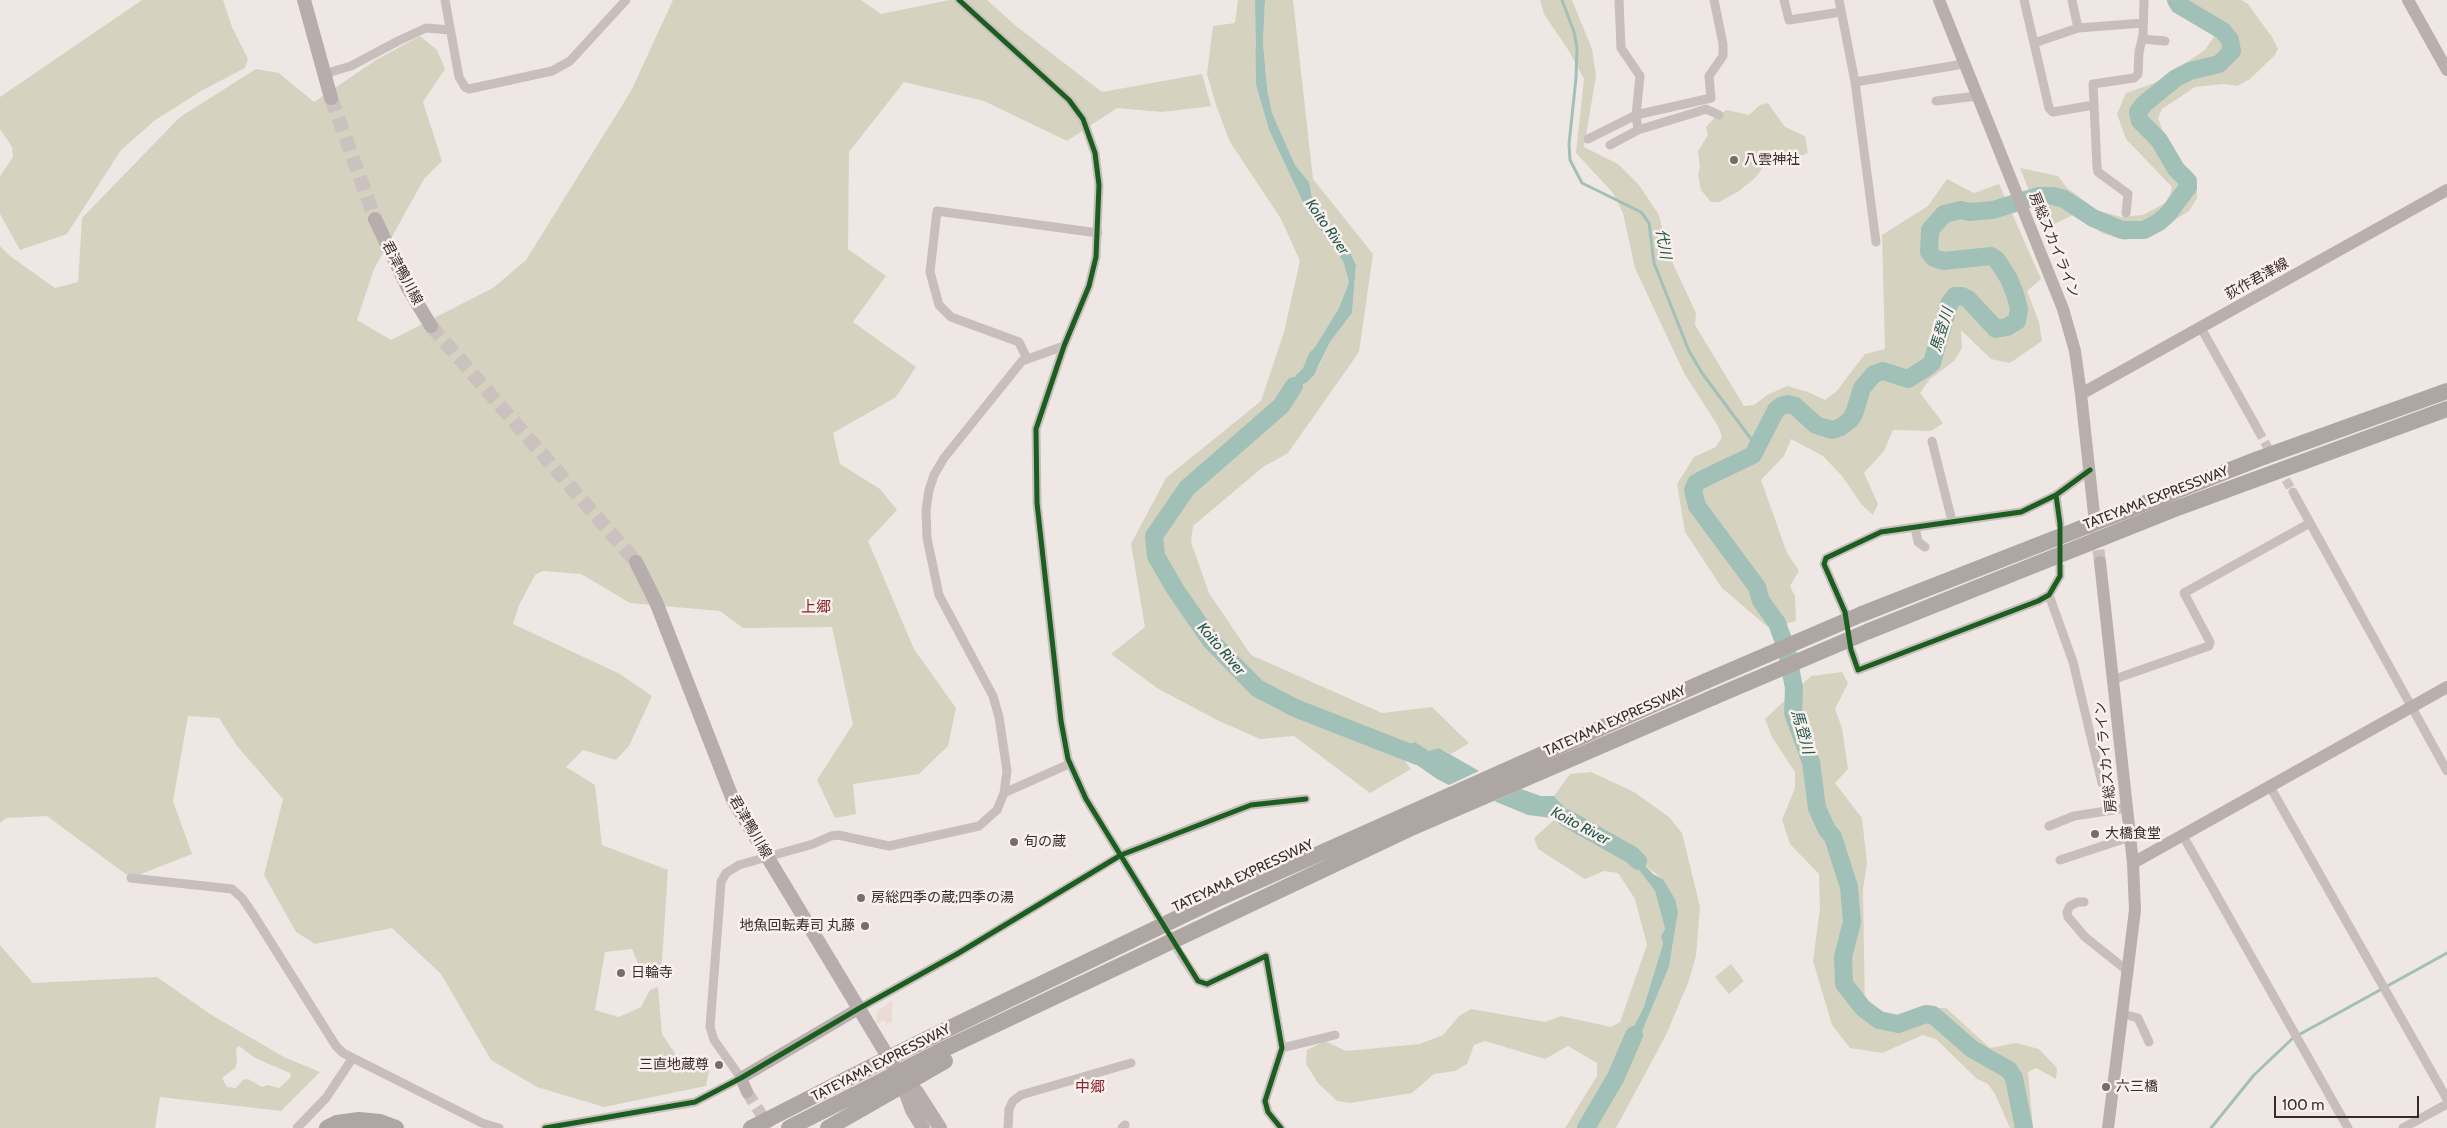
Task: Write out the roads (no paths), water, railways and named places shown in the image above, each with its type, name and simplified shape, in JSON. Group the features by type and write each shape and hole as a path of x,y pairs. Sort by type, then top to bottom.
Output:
{"highway":[{"name":"TATEYAMA EXPRESSWAY","path":"789,1128 858,1101 1063,992 1587,733 1862,614 2258,459 2447,391"},
{"name":"TATEYAMA EXPRESSWAY","path":"751,1128 931,1036 1204,906 1406,822 1597,749 1869,630 2172,510 2447,409"},
{"path":"828,1128 858,1101"},
{"path":"326,1128 359,1120 380,1122 396,1128"}],"main road":[{"path":"304,0 332,98"},
{"path":"2408,0 2447,70"},
{"name":"房総スカイライン","path":"1942,1 1964,64 2063,309 2075,351 2094,514"},
{"name":"荻作君津線","path":"2081,394 2447,190"},
{"name":"君津鴨川線","path":"375,219 408,288 431,326"},
{"name":"君津鴨川線","path":"636,562 656,602 734,800 899,1075 912,1110 923,1128"},
{"name":"房総スカイライン","path":"2100,562 2130,837 2135,925 2108,1128"},
{"path":"2132,863 2447,687"},
{"path":"747,1092 741,1078 858,1009"},
{"name":"君津鴨川線","path":"899,1075 918,1092 940,1128"}],"street":[{"path":"445,0 459,77 465,87 469,89 552,71 570,61 626,0"},
{"path":"959,0 1069,100 1083,119 1094,154 1099,185 1096,257 1089,286 1064,346 1036,428 1035,467 1061,721 1070,764 1086,798 1154,910"},
{"path":"1619,0 1621,48 1640,76 1636,115 1638,130"},
{"path":"1588,139 1636,115 1711,98 1709,76 1723,56 1723,44 1714,0"},
{"path":"1784,0 1789,20 1841,12"},
{"path":"1839,0 1855,82 1876,242"},
{"path":"2024,0 2048,108 2053,112 2088,106"},
{"path":"2072,0 2078,28"},
{"path":"2126,213 2128,194 2098,172 2096,167 2093,84 2134,78 2138,74 2144,0"},
{"path":"2034,43 2078,28 2143,23"},
{"path":"324,74 351,66 426,28 450,30"},
{"path":"2142,39 2165,41"},
{"path":"1855,82 1964,64"},
{"path":"1936,100 1977,96"},
{"path":"1610,144 1638,130 1706,109 1719,115"},
{"path":"1027,359 1019,342 951,317 939,305 930,272 937,211 1098,234"},
{"path":"2201,328 2258,430"},
{"path":"545,1128 695,1102 741,1078 714,1040 710,1027 721,882 726,873 739,865 813,844 830,836 838,835 889,846 979,826 996,810 1004,793 1006,771 1004,745 997,710 993,696 939,594 927,538 926,510 934,474 944,458 1022,361 1064,346"},
{"path":"1932,441 1952,521"},
{"path":"1845,612 1824,564 1826,558 1881,532 2021,512 2056,495 2090,470"},
{"path":"2293,492 2447,771"},
{"path":"2056,495 2060,524"},
{"path":"2112,680 2209,646 2210,642 2184,592 2310,523"},
{"path":"1914,527 1918,542 1925,547"},
{"path":"1851,650 1858,670 2038,602 2049,595 2060,576"},
{"path":"2049,595 2073,662 2102,783"},
{"path":"1004,793 1070,764"},
{"path":"2270,785 2447,1099"},
{"path":"858,1009 957,954 1121,855 1251,805 1306,799"},
{"path":"2049,826 2074,816 2126,808"},
{"path":"2182,834 2348,1128"},
{"path":"2060,860 2130,837"},
{"path":"131,878 232,889 242,898 253,914 336,1046 352,1059 482,1123 499,1128"},
{"path":"2084,902 2078,902 2070,906 2067,912 2068,917 2085,937 2129,972"},
{"path":"1181,955 1198,981 1207,984 1266,956 1282,1048 1265,1102 1268,1112 1281,1128"},
{"path":"2124,1014 2138,1018 2149,1042"},
{"path":"1282,1048 1336,1035"},
{"path":"297,1128 326,1098 352,1059"},
{"path":"1008,1128 1009,1109 1013,1101 1021,1096 1131,1063"},
{"path":"2403,1128 2447,1104"}],"water":[{"path":"1255,0 1265,0 1263,43 1267,88 1272,113 1295,165 1309,182 1313,203 1345,243 1356,265 1352,313 1330,342 1314,375 1306,383 1298,386 1281,406 1296,375 1303,368 1309,353 1315,347 1339,308 1349,282 1343,261 1308,213 1269,130 1256,84"},
{"path":"1415,742 1429,751 1439,748 1479,771 1449,785 1437,779 1397,751 1396,748"},
{"path":"1521,789 1541,796 1554,796 1567,810 1577,815 1587,830 1567,820 1528,815 1494,801"},
{"path":"1620,848 1631,851 1653,874 1663,879 1675,899 1678,912 1669,967 1631,1058 1624,1058 1628,1037 1643,1009 1663,944 1661,936 1665,929 1655,891 1636,866 1629,863 1620,852"}],"waterway":[{"name":"代川","path":"1562,0 1574,32 1577,48 1569,144 1570,160 1582,183 1641,212 1649,223 1654,263 1689,351 1702,373 1757,447"},
{"name":"馬登川","path":"2024,1128 2014,1078 2009,1070 1972,1049 1933,1015 1926,1014 1898,1024 1879,1020 1863,1008 1844,984 1843,957 1852,922 1849,887 1833,837 1827,830 1817,808 1811,762 1793,713 1794,688 1787,651 1777,623 1761,601 1757,587 1697,506 1693,490 1696,483 1753,455 1776,410 1781,406 1788,404 1795,406 1816,425 1832,430 1841,427 1850,420 1854,414 1862,388 1874,374 1883,371 1908,379 1924,369 1932,363 1949,304 1955,296 1962,296 1968,299 1996,329 2007,327 2017,321 2019,309 2015,294 2009,279 1997,260 1991,256 1943,261 1934,258 1929,252 1930,230 1944,214 1961,210 1969,212 1993,210 2038,196 2053,196 2064,199 2093,218 2122,230 2144,230 2159,222 2168,214 2188,187 2188,181 2176,169 2159,140 2140,121 2138,112 2144,104 2176,78 2190,71 2219,64 2232,51 2230,40 2223,31 2179,5 2176,0"},
{"name":"Koito River","path":"1294,386 1281,406 1187,488 1154,536 1156,556 1175,589 1211,641 1257,688 1295,708 1418,756"},
{"name":"Koito River","path":"1566,818 1632,855 1638,861"},
{"path":"2211,1128 2254,1075 2293,1038 2447,953"},
{"name":"Koito River","path":"1586,1128 1616,1077 1634,1035"}],"tunnel":[{"path":"331,98 375,219"},
{"path":"431,326 636,562"},
{"path":"2258,430 2273,457"},
{"path":"2279,468 2293,492"},
{"path":"2096,532 2100,562"},
{"path":"2060,551 2060,576"},
{"path":"1154,910 1181,955"},
{"path":"747,1092 770,1128"}],"place":[{"name":"八雲神社","path":"1734,160"},
{"name":"大橋食堂","path":"2095,834"},
{"name":"旬の蔵","path":"1014,842"},
{"name":"房総四季の蔵;四季の湯","path":"861,898"},
{"name":"地魚回転寿司 丸藤","path":"865,926"},
{"name":"日輪寺","path":"621,973"},
{"name":"三直地蔵尊","path":"719,1065"},
{"name":"六三橋","path":"2106,1087"}],"district":[{"name":"上郷","path":"816,608"},
{"name":"中郷","path":"1090,1088"}]}
